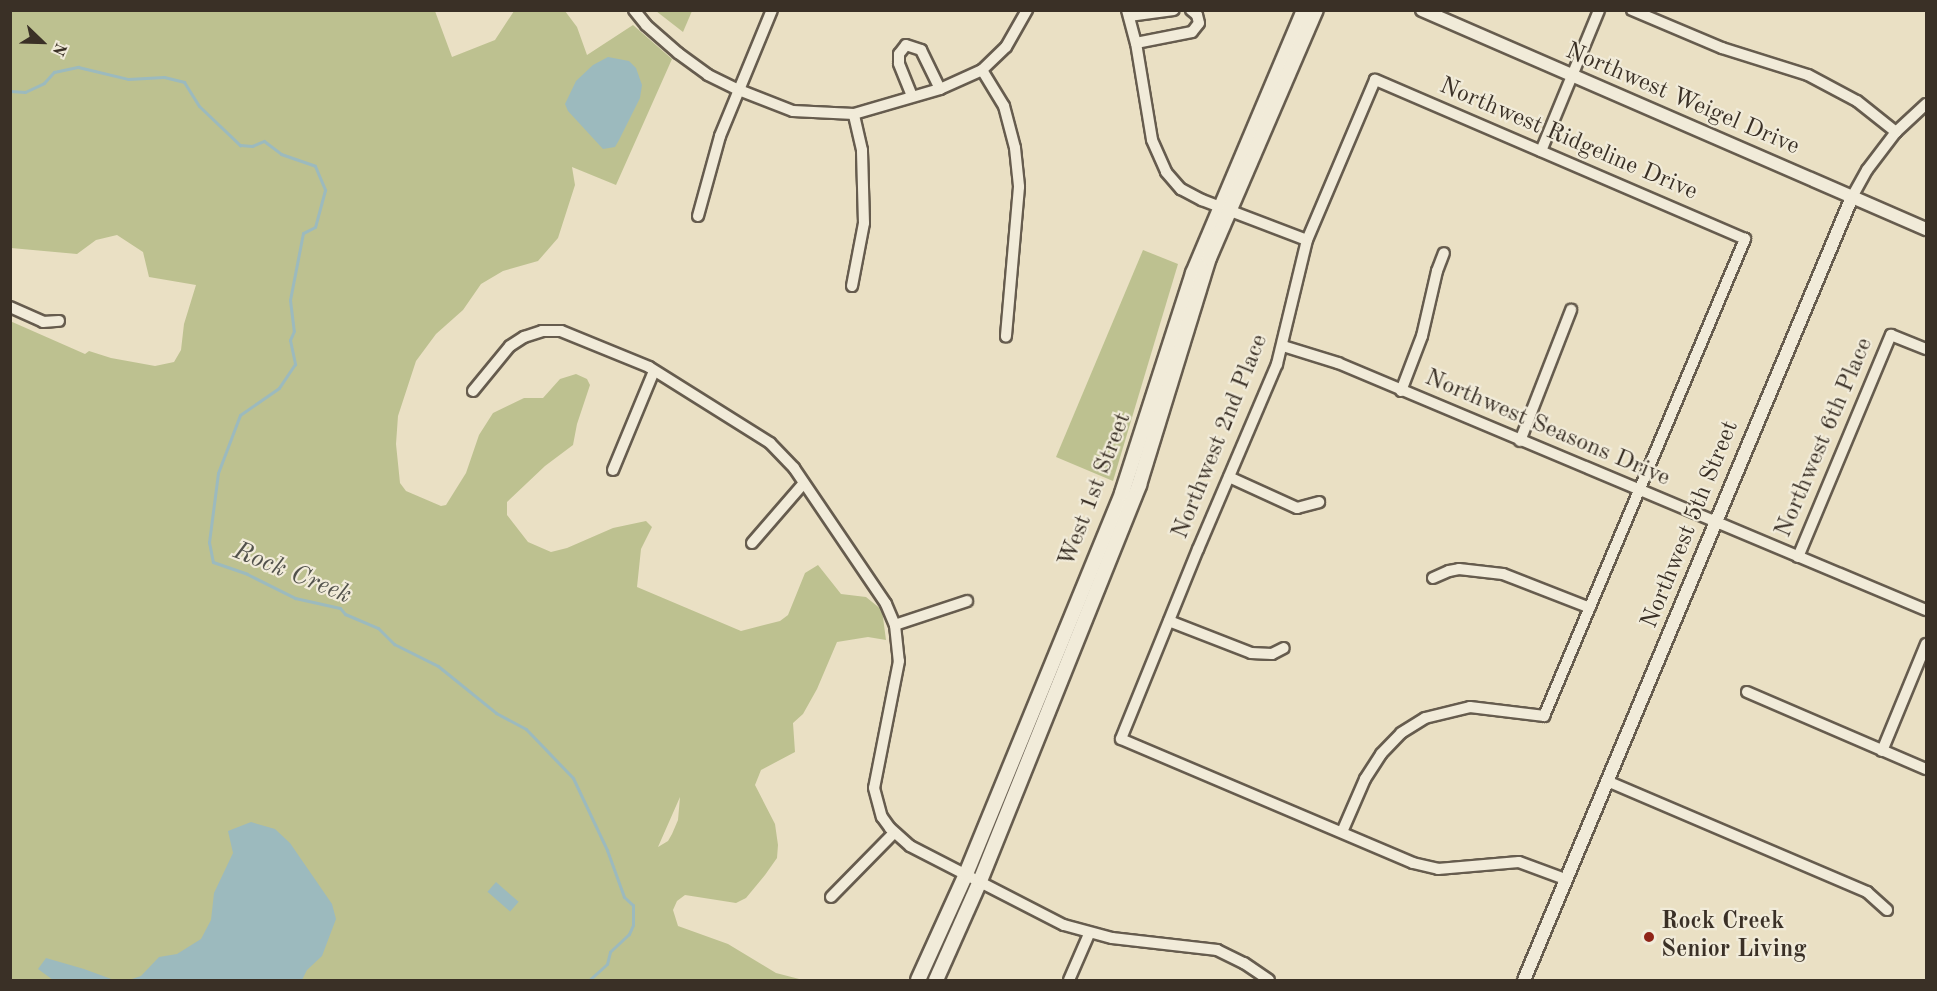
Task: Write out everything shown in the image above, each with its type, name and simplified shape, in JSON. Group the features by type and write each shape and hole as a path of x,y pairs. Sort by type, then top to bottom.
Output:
{"main road":[{"name":"West 1st Street","path":"936,981 973,877 1142,477 1225,210 1304,10"},
{"name":"West 1st Street","path":"1225,210 1316,10"},
{"name":"West 1st Street","path":"918,981 973,877"}],"street":[{"path":"634,10 646,25 678,53 708,75 739,90 793,111 854,114 940,88 982,70 1005,47 1027,10"},
{"path":"698,216 720,136 772,10"},
{"path":"1174,10 1128,13 1136,43 1156,154 1166,172 1181,189 1225,210 1307,240"},
{"path":"1136,43 1192,32 1199,23 1197,15 1191,10"},
{"name":"Northwest Weigel Drive","path":"1422,10 1926,229"},
{"path":"1541,151 1599,10"},
{"path":"1632,10 1722,48 1808,75 1857,101 1896,132"},
{"path":"912,96 899,63 899,54 906,45 921,50 940,88"},
{"path":"982,70 1004,106 1015,148 1018,186 1006,336"},
{"name":"Northwest Ridgeline Drive","path":"1375,80 1744,239 1639,491"},
{"name":"Northwest 2nd Place","path":"1342,832 1121,739 1283,346 1293,289 1307,240 1375,80"},
{"name":"Northwest 5th Street","path":"1524,981 1714,521 1852,196 1867,170 1896,132 1926,104"},
{"path":"852,286 864,224 862,150 854,114"},
{"path":"1401,391 1422,336 1437,271 1444,253"},
{"path":"10,307 43,322 59,321"},
{"path":"1520,441 1566,328 1571,310"},
{"path":"473,390 510,346 524,337 542,331 573,334 654,371 770,443 804,483 886,604 895,625 899,662 874,788 882,817 894,833 910,846 1064,925 1089,934 1217,950 1244,963 1269,981"},
{"name":"Northwest 6th Place","path":"1798,557 1891,335 1926,349"},
{"name":"Northwest Seasons Drive","path":"1283,346 1338,363 1926,610"},
{"path":"613,470 654,371"},
{"path":"1229,477 1297,508 1319,502"},
{"path":"752,543 804,483"},
{"path":"1565,879 1540,868 1513,861 1438,869 1413,863 1342,832 1365,779 1381,754 1401,734 1425,718 1470,707 1544,716 1639,491"},
{"path":"1433,578 1459,569 1503,574 1590,608"},
{"path":"895,625 967,601"},
{"path":"1169,621 1251,653 1272,654 1284,648"},
{"path":"1882,751 1926,644"},
{"path":"1747,692 1926,769"},
{"path":"1607,781 1867,892 1887,910"},
{"path":"831,897 894,833"},
{"path":"1069,981 1089,934"}],"green space":[{"path":"11,11 435,11 452,57 495,40 514,11 565,11 577,27 587,55 633,25 672,59 616,185 572,167 575,185 558,238 538,261 503,271 481,284 463,310 436,334 416,361 398,416 396,444 400,483 406,491 441,506 446,505 466,473 479,435 493,413 524,398 543,398 560,379 576,374 587,379 590,385 577,424 573,445 545,466 507,502 507,515 528,542 551,552 567,548 613,528 646,521 652,527 641,549 637,587 741,631 780,621 788,615 805,573 818,565 841,594 866,597 882,610 886,640 868,637 837,642 817,689 803,714 793,723 795,752 761,770 755,785 775,824 777,858 746,898 736,903 685,895 677,901 673,910 678,926 728,944 776,973 803,980 11,980 10,321 85,354 89,351 111,358 155,366 174,362 181,350 184,324 196,285 149,277 143,252 117,235 96,240 77,254 11,248","holes":["680,797 678,820 668,841 658,847"]},
{"path":"656,11 692,11 683,32"},
{"path":"1143,250 1178,264 1113,481 1056,457"}],"water":[{"path":"608,57 629,61 636,68 642,85 640,98 615,147 603,149 568,111 565,104 576,81 593,65"},
{"path":"251,822 275,829 290,843 332,904 336,919 322,956 307,970 302,980 129,980 141,976 159,957 177,954 201,939 211,920 214,893 233,853 228,831"},
{"path":"496,882 519,902 510,911 487,892"},
{"path":"46,958 114,980 53,980 38,969"}],"waterway":[{"name":"Rock Creek","path":"10,91 25,92 44,83 54,72 78,67 128,79 164,77 184,82 199,106 240,145 252,146 264,141 281,154 315,166 325,190 315,227 303,233 290,300 294,331 290,340 295,364 279,388 240,415 218,473 209,542 213,562 247,574 295,598 340,608 345,614 378,628 394,644 438,666 496,713 526,729 573,778 607,850 624,897 633,905 633,925 629,934 610,952 607,964 589,980"}],"place":[{"name":"Rock Creek Senior Living","path":"1649,937"}]}
